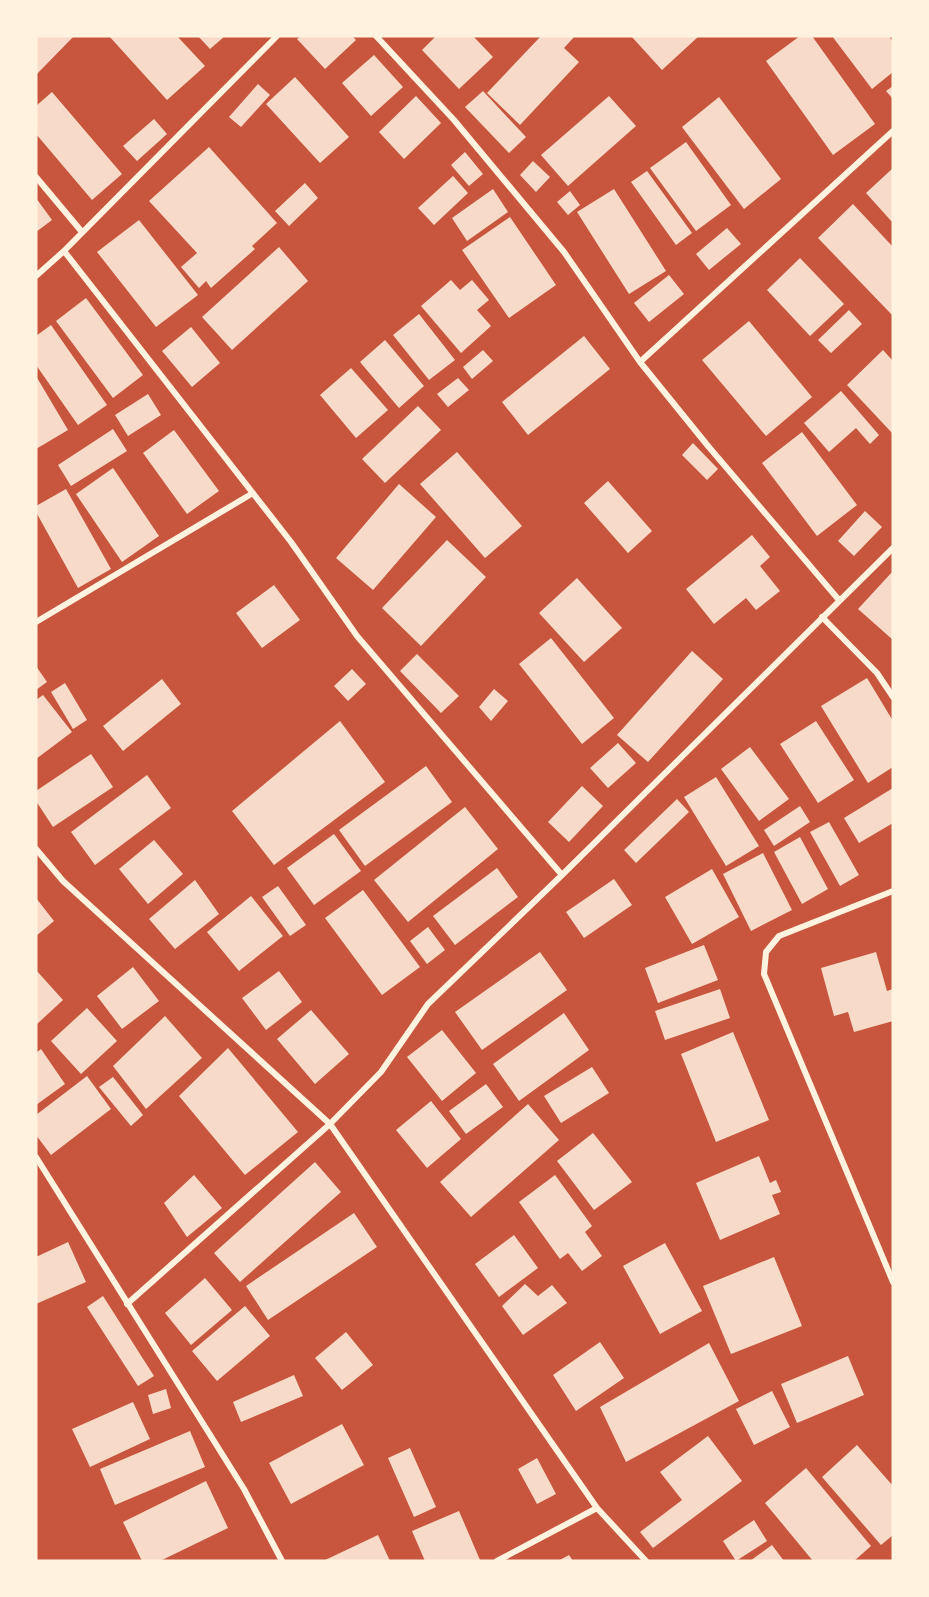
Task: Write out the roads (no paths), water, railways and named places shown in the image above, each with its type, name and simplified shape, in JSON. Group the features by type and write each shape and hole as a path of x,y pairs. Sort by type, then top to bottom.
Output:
{"street":[{"path":"36,276 64,251 277,36"},
{"path":"376,36 454,120 564,252 640,362 839,600"},
{"path":"640,362 893,131"},
{"path":"36,177 82,232"},
{"path":"64,251 291,542 357,636 562,875"},
{"path":"36,622 253,493"},
{"path":"127,1304 330,1124 381,1072 428,1004 893,548"},
{"path":"822,617 877,673 893,697"},
{"path":"36,849 63,881 330,1124 597,1508 646,1561"},
{"path":"893,891 779,936 766,952 764,974 893,1282"},
{"path":"36,1157 244,1489 282,1561"},
{"path":"497,1561 597,1508"}]}
